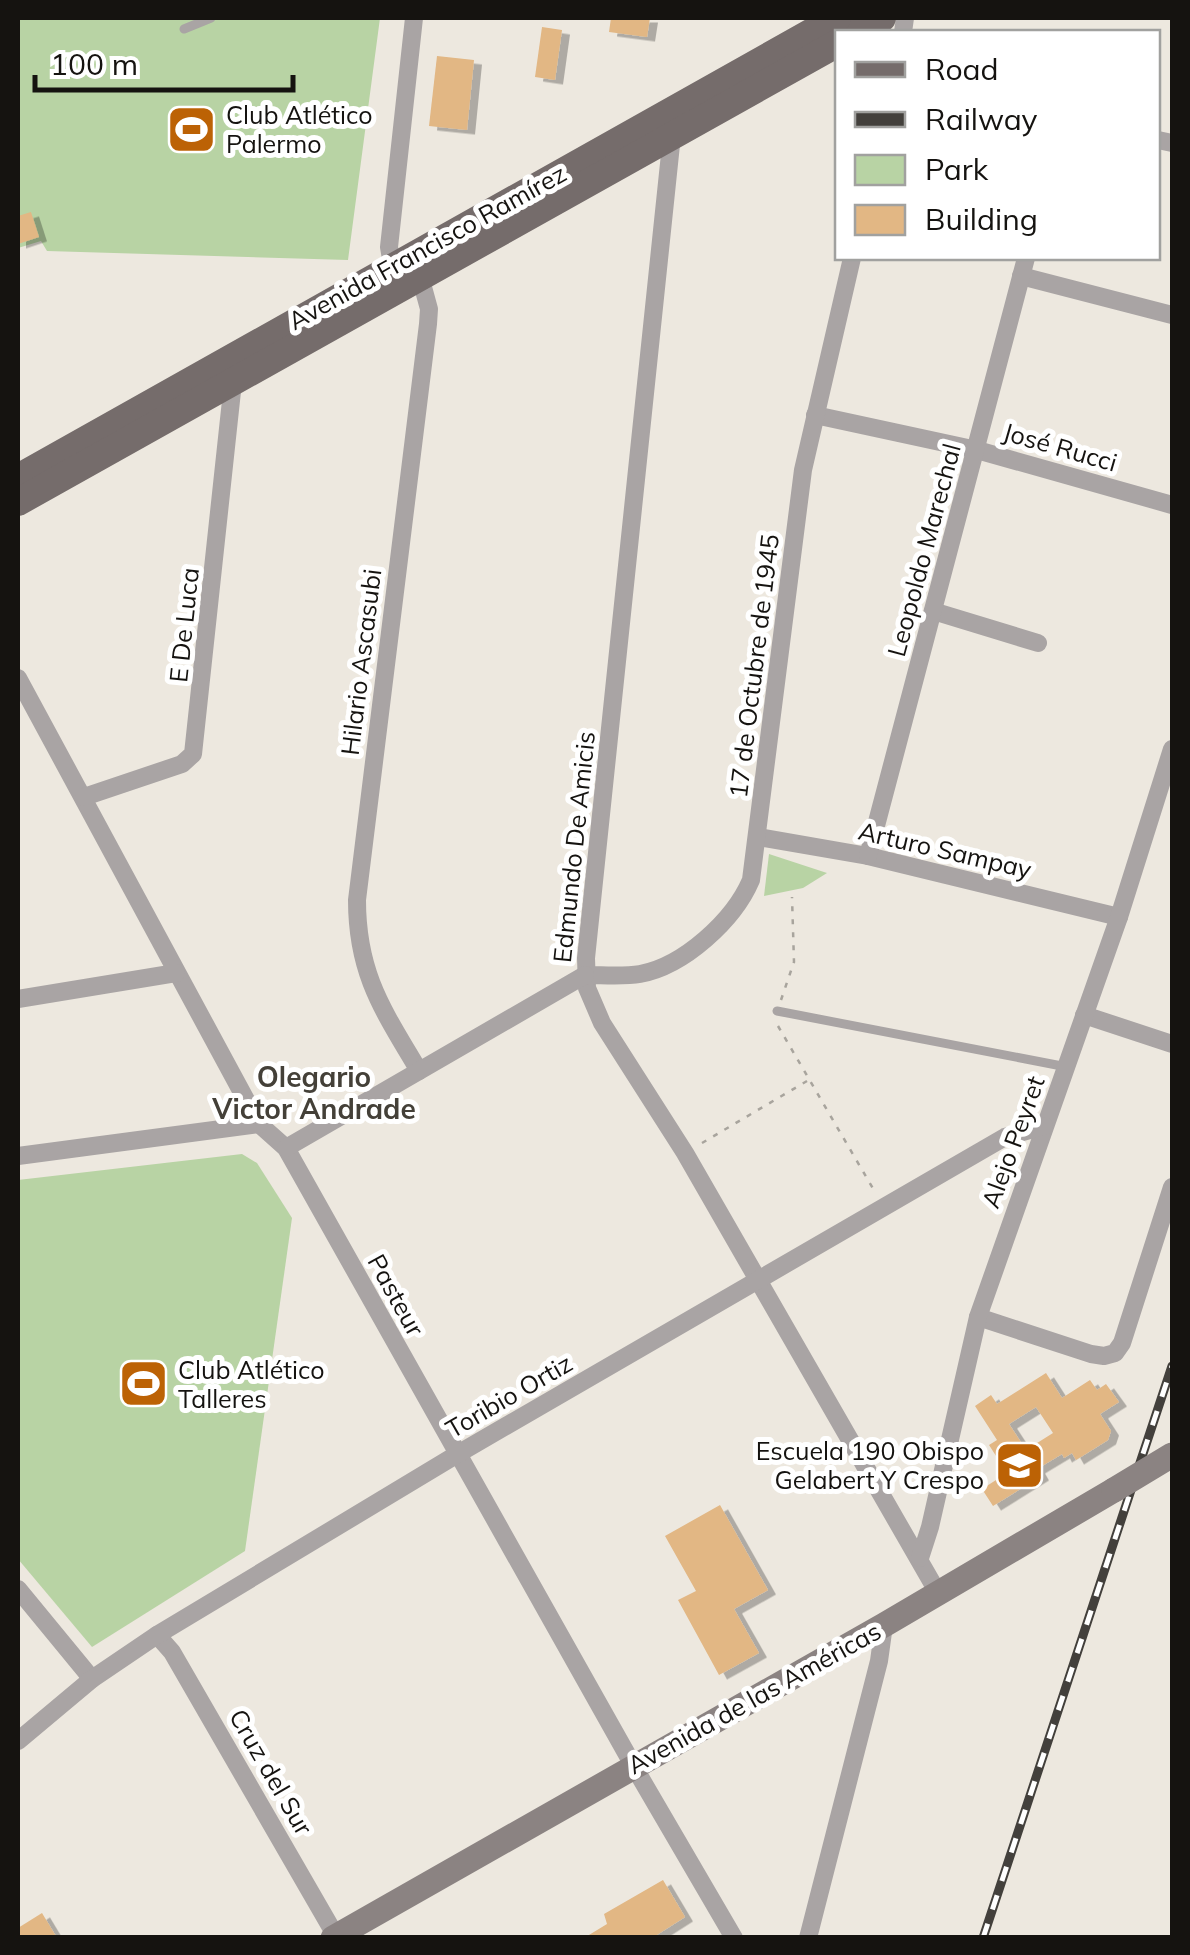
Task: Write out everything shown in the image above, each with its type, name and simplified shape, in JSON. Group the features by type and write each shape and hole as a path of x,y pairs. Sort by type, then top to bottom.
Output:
{"main road":[{"name":"Avenida Francisco Ramírez","path":"18,502 827,47 837,18"},
{"path":"860,30 882,18"},
{"name":"Avenida Francisco Ramírez","path":"18,478 392,265 827,47"},
{"name":"Avenida de las Américas","path":"335,1937 1172,1455"}],"street":[{"path":"377,300 392,265 390,233 414,18"},
{"name":"Edmundo De Amicis","path":"672,135 585,974 597,1014 686,1153 938,1593"},
{"name":"17 de Octubre de 1945","path":"585,974 638,974 655,970 716,930 743,899 751,880 803,470 852,260"},
{"path":"392,265 420,276"},
{"path":"1023,267 1172,315"},
{"name":"Leopoldo Marechal","path":"868,856 1023,267"},
{"name":"Hilario Ascasubi","path":"419,1071 379,1002 361,960 357,900 428,324 429,309 420,276"},
{"name":"E De Luca","path":"84,798 169,769 194,754 233,382"},
{"name":"José Rucci","path":"815,414 977,450 1172,505"},
{"path":"933,610 1038,643"},
{"name":"Pasteur","path":"18,678 259,1124 286,1148 456,1454 734,1938"},
{"name":"Alejo Peyret","path":"920,1558 978,1317 1119,917 1172,749"},
{"name":"Arturo Sampay","path":"758,837 868,856 1119,917"},
{"path":"18,999 176,973"},
{"path":"286,1148 585,974"},
{"path":"1084,1015 1172,1044"},
{"path":"18,1156 259,1124"},
{"name":"Toribio Ortiz","path":"18,1742 92,1679 157,1635 456,1454 1005,1137 1044,1126"},
{"path":"978,1317 1091,1354 1116,1353 1172,1187"},
{"path":"18,1589 92,1679"},
{"path":"808,1938 879,1660 884,1624"},
{"name":"Cruz del Sur","path":"157,1635 172,1652 335,1937"}],"lane":[{"path":"184,29 210,18"},
{"path":"778,1011 1067,1067"}],"path":[{"path":"792,897 794,962 776,1022 883,1206"},
{"path":"686,1153 808,1080"}],"green space":[{"name":"Club Atlético Palermo","path":"18,18 380,18 348,260 47,251 41,241 18,248"},
{"path":"769,854 827,873 803,888 764,896"},
{"name":"Club Atlético Talleres","path":"242,1154 257,1163 292,1218 245,1551 92,1647 18,1559 18,1180"}],"building":[{"path":"611,18 650,18 647,37 609,32"},
{"path":"542,27 562,30 555,80 535,77"},
{"path":"437,56 474,60 467,130 429,126"},
{"path":"31,212 39,237 18,244 18,216"},
{"path":"1046,1373 1062,1398 1090,1380 1097,1390 1106,1384 1119,1402 1100,1414 1111,1431 1108,1440 1076,1460 1072,1453 1064,1458 1062,1454 1037,1469 1041,1476 993,1506 982,1489 1007,1473 989,1445 997,1440 975,1406 991,1395 997,1404","holes":["1036,1407 1053,1433 1026,1450 1009,1424"]},
{"path":"720,1505 768,1590 734,1609 759,1653 719,1675 678,1600 696,1591 665,1536"},
{"path":"663,1880 685,1917 652,1938 584,1938 607,1924 604,1914"},
{"path":"42,1913 57,1938 18,1938 18,1928"}],"railway":[{"path":"983,1938 1172,1366"}],"place":[{"name":"Club Atlético Palermo","path":"191,129"},
{"name":"Club Atlético Talleres","path":"143,1384"},
{"name":"Escuela 190 Obispo Gelabert Y Crespo","path":"1019,1465"}],"district":[{"name":"Olegario Victor Andrade","path":"314,1093"}]}
